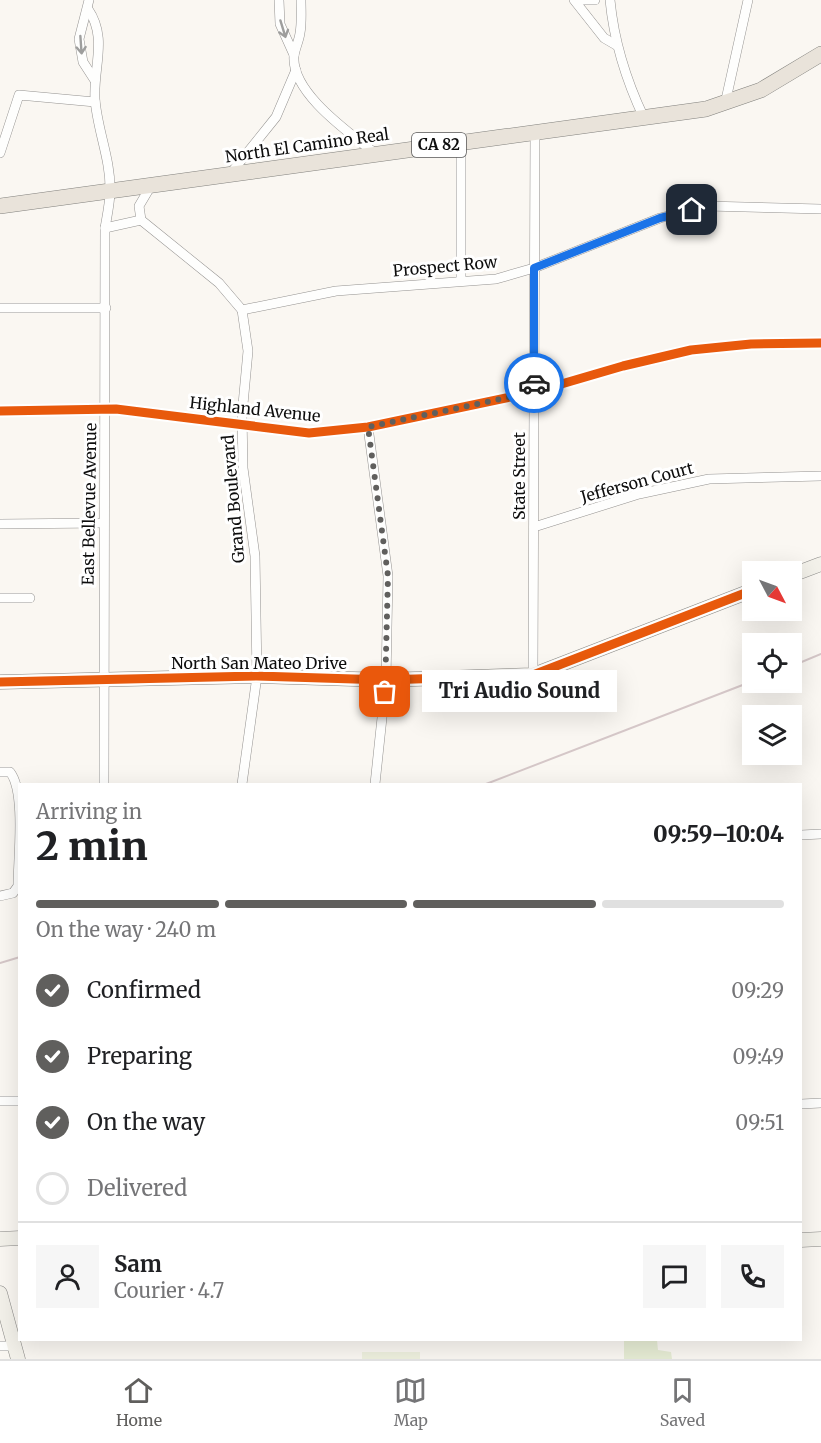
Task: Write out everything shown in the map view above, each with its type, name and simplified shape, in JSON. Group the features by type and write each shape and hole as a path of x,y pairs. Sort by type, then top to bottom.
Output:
{"main road":[{"name":"CA 82","path":"725,105 761,90 819,59"},
{"name":"North El Camino Real","path":"0,206 152,183 644,118 725,105"},
{"path":"802,571 821,564"},
{"name":"North San Mateo Drive","path":"0,682 257,676 386,680 533,675 742,594"},
{"path":"0,1239 18,1238"},
{"path":"802,1240 821,1239"},
{"path":"0,1293 17,1352"}],"street":[{"path":"279,0 280,24 294,55 296,70 314,100 339,125 376,154"},
{"path":"294,55 300,35 301,0"},
{"path":"576,0 595,0"},
{"path":"576,0 604,38 616,45"},
{"path":"610,0 616,45 629,86 644,118"},
{"path":"725,105 748,0"},
{"path":"88,4 98,31 100,49 99,67 94,80"},
{"path":"88,4 81,27 80,51 87,71 94,80"},
{"path":"231,173 276,117 296,70"},
{"name":"East Bellevue Avenue","path":"94,80 95,102 111,189 105,228 104,783"},
{"path":"0,153 19,95 95,102"},
{"name":"State Street","path":"533,675 535,132"},
{"path":"461,142 461,280"},
{"path":"152,183 139,206 141,220 219,283 243,310"},
{"name":"Prospect Row","path":"243,310 336,291 496,279 534,268 660,218 707,207 821,209"},
{"path":"105,228 141,220"},
{"path":"0,308 106,308"},
{"name":"Grand Boulevard","path":"242,783 257,676 255,556 243,468 242,424 248,351 243,310"},
{"name":"Highland Avenue","path":"0,411 105,410 309,433 368,427 534,392 623,366 691,350 751,344 821,343"},
{"path":"368,427 388,576 386,680 375,783"},
{"name":"Jefferson Court","path":"534,527 639,494 709,479 821,476"},
{"path":"0,524 103,523"},
{"path":"0,598 30,598"},
{"path":"0,772 10,772 17,780 18,793"},
{"path":"802,835 821,834"},
{"path":"0,896 13,893 18,886 18,846"},
{"path":"0,1101 18,1101"},
{"path":"802,1104 821,1103"},
{"path":"0,1346 17,1352"}],"green space":[{"path":"624,1341 657,1341 658,1350 671,1352 672,1359 624,1359"},
{"path":"362,1352 420,1352 420,1359 362,1359"}],"railway":[{"path":"802,662 821,654"},
{"path":"489,783 742,685"},
{"path":"0,963 18,958"}],"cycle path":[{"path":"0,411 116,409 309,433 368,427 534,392 623,366 691,350 751,344 821,343"},
{"path":"0,682 257,676 386,680 533,675 742,594"}],"way so far":[{"path":"385,692 388,576 368,427 534,392 534,383"}],"place":[{"name":"Tri Audio Sound","path":"385,692"}],"route":[{"path":"534,383 534,268 660,218 692,210"}]}
